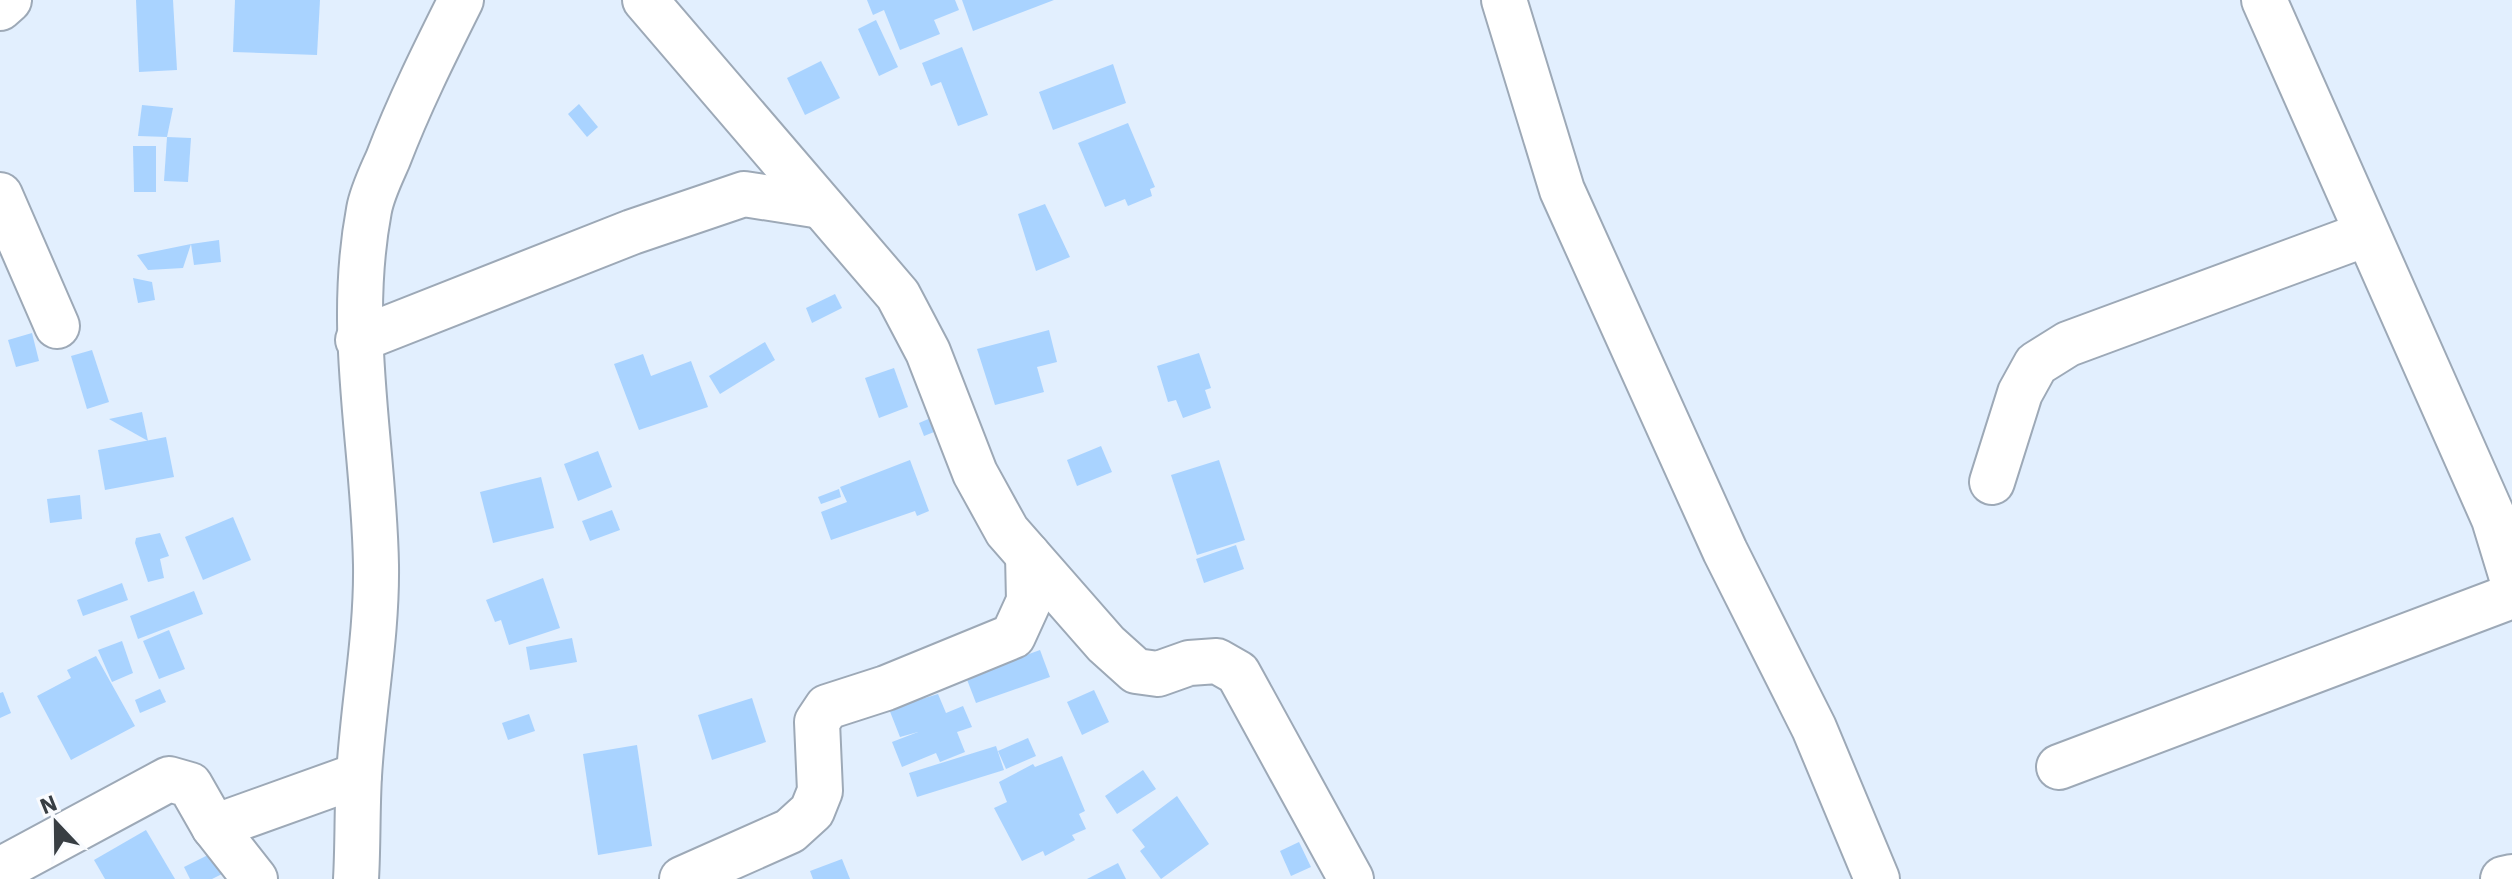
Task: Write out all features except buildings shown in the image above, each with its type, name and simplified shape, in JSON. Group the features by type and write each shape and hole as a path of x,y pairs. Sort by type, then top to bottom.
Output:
{"street":[{"path":"0,8 9,0"},
{"path":"356,879 359,775 370,685 376,567 357,315 369,207 406,111 461,0"},
{"path":"645,0 898,295 928,352 975,473 1007,531 1077,611 1136,671 1158,674 1189,663 1217,661 1238,673 1351,879"},
{"path":"1504,0 1562,190 1725,551 1814,728 1877,879"},
{"path":"2264,0 2494,519 2512,578"},
{"path":"358,340 632,232 744,194 821,206"},
{"path":"0,195 57,326"},
{"path":"1992,482 2020,393 2036,364 2068,344 2366,234"},
{"path":"1013,636 1029,601 1028,555"},
{"path":"2059,767 2512,596"},
{"path":"691,877 790,831 812,811 820,791 817,722 827,707 886,688 1077,611"},
{"path":"214,827 359,775"},
{"path":"0,870 169,779 190,785 214,827 255,879"},
{"path":"2503,879 2512,877"}]}
